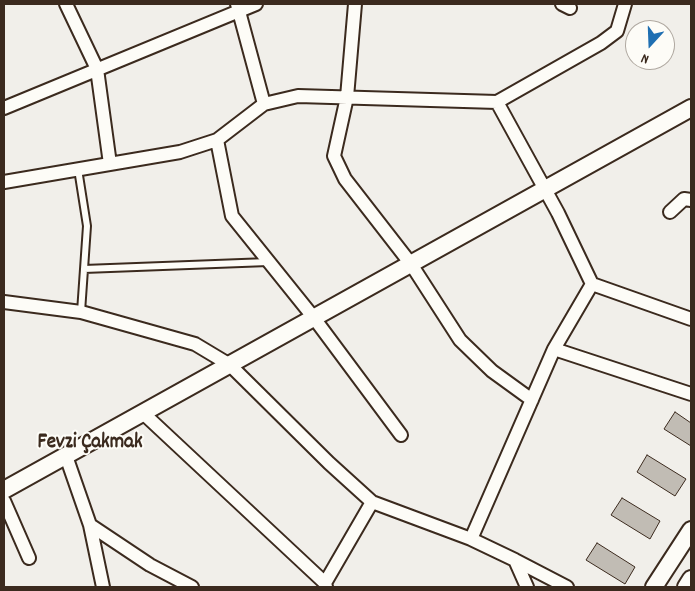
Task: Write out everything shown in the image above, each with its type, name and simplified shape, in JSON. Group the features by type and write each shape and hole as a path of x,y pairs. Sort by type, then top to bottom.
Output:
{"street":[{"path":"66,4 97,69 110,164"},
{"path":"4,108 238,7 256,4"},
{"path":"355,4 347,97 334,156 344,179 411,264 460,340 492,371 532,400"},
{"path":"4,182 180,152 217,140 264,104 298,96 497,102 612,35 617,31 625,4"},
{"path":"238,7 264,104"},
{"path":"497,102 546,189 592,284 691,319"},
{"path":"4,490 691,108"},
{"path":"217,140 232,216 314,318 401,435"},
{"path":"670,212 684,199 691,200"},
{"path":"471,539 554,349 592,284"},
{"path":"4,302 81,312 195,344 230,365 329,463 372,502 471,539 567,587"},
{"path":"554,349 691,394"},
{"path":"143,413 325,585 372,502"},
{"path":"66,456 90,525 104,587"},
{"path":"4,500 29,558"},
{"path":"90,525 150,565 192,587"},
{"path":"654,587 691,530"},
{"path":"514,560 527,587"},
{"path":"686,587 691,579"}],"lane":[{"path":"78,169 87,226 81,312"},
{"path":"84,269 268,262"}],"building":[{"path":"675,412 691,423 691,446 664,429"},
{"path":"647,455 686,479 675,496 637,472"},
{"path":"622,498 660,521 650,539 611,515"},
{"path":"597,543 635,567 625,584 586,560"}],"district":[{"name":"Fevzi Çakmak","path":"90,444"}]}
